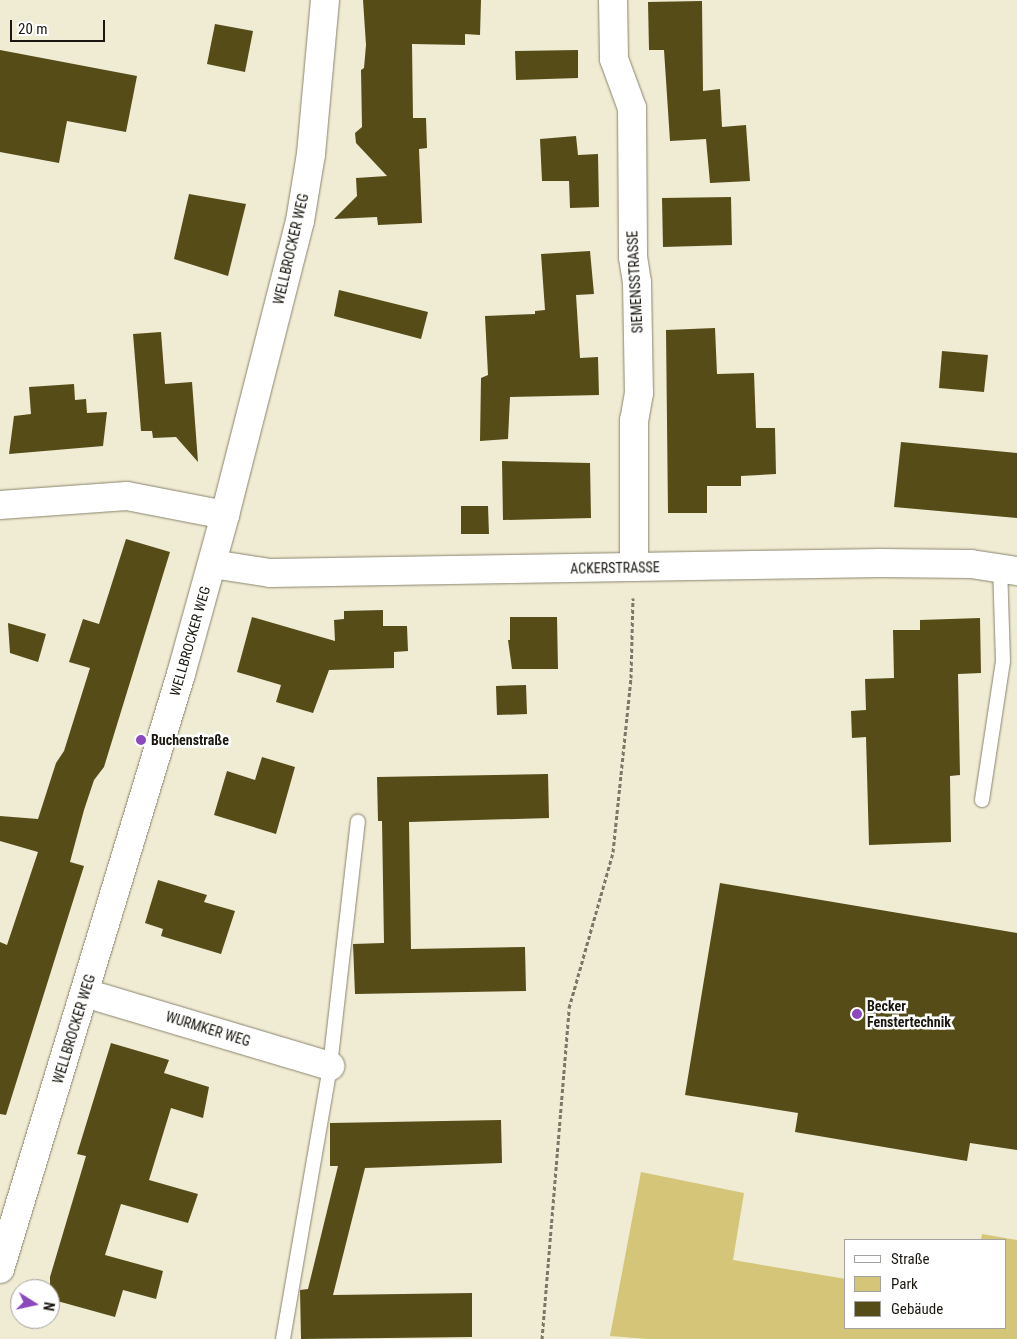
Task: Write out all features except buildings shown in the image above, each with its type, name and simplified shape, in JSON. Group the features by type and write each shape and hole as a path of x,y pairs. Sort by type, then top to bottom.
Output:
{"street":[{"name":"WELLBROCKER WEG","path":"0,1269 85,993 225,516 300,221 311,154 325,0"},
{"name":"SIEMENSSTRASSE","path":"613,0 614,59 632,108 633,257 637,282 639,393 634,420 634,567"},
{"path":"0,505 128,496 225,516"},
{"name":"ACKERSTRASSE","path":"212,564 270,573 881,563 971,564 1008,569"},
{"name":"WURMKER WEG","path":"85,993 330,1066"}],"lane":[{"path":"982,800 1003,661 1008,569"},
{"path":"282,1339 330,1066 358,822"}],"path":[{"path":"542,1339 569,1008 613,852 631,678 634,567"}],"green space":[{"path":"641,1172 744,1193 733,1260 844,1279 844,1329 1007,1329 1007,1239 981,1239 982,1234 1017,1240 1017,1339 648,1339 610,1336"}],"place":[{"name":"Buchenstraße","path":"141,740"},
{"name":"Becker Fenstertechnik","path":"857,1014"}]}
